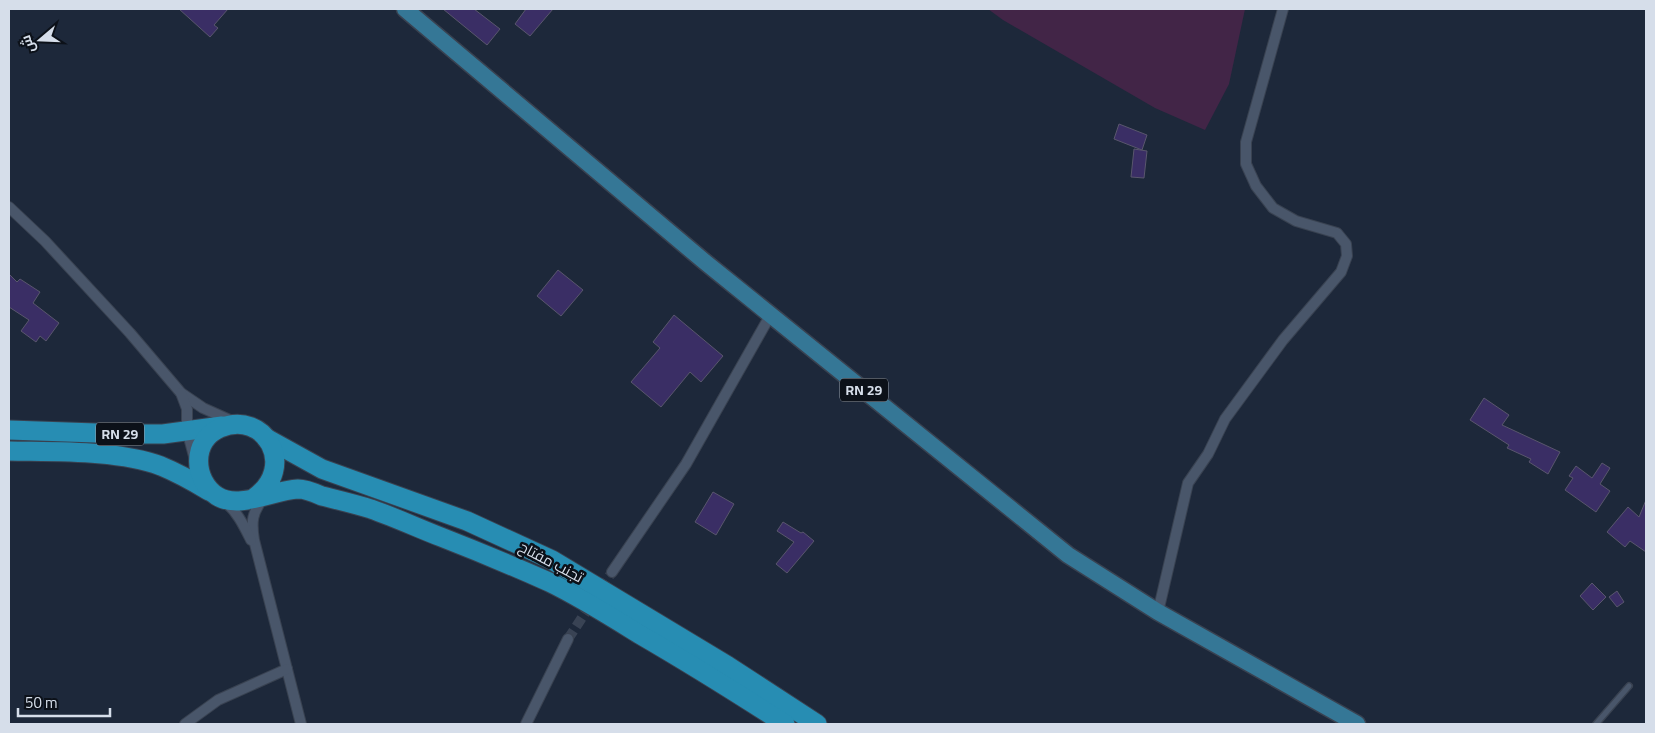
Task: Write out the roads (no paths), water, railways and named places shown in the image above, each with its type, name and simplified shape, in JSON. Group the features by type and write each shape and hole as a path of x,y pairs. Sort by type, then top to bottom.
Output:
{"highway":[{"name":"RN 29","path":"9,430 163,434 237,425"},
{"path":"237,425 256,429 266,438 272,448 275,460 274,471 263,492 242,501 230,501 214,494 202,481 198,470 198,458 205,441 218,429 237,425"},
{"name":"تجنب مفتاح","path":"266,438 322,469 467,521 552,560 728,666 817,724"},
{"name":"RN 29","path":"9,451 85,453 135,459 161,466 214,494"},
{"name":"تجنب مفتاح","path":"263,492 300,489 372,509 550,583 713,677 785,724"}],"main road":[{"name":"RN 29","path":"404,9 705,262 1068,555 1158,612 1350,722"}],"street":[{"path":"1158,612 1188,484 1208,454 1225,419 1283,340 1341,272 1347,256 1346,244 1337,233 1296,221 1273,208 1256,186 1246,164 1246,142 1283,9"},
{"path":"9,207 45,241 130,333 181,393 213,414 237,425"},
{"path":"612,572 686,464 771,314"},
{"path":"181,393 187,409 191,448 198,470"},
{"path":"263,492 253,515 252,526 257,555 300,724"},
{"path":"214,494 228,505 244,525 257,555"},
{"path":"526,724 568,639"},
{"path":"185,724 218,700 287,669"}],"lane":[{"path":"1596,724 1629,686"}],"tunnel":[{"path":"568,639 612,572"}]}
